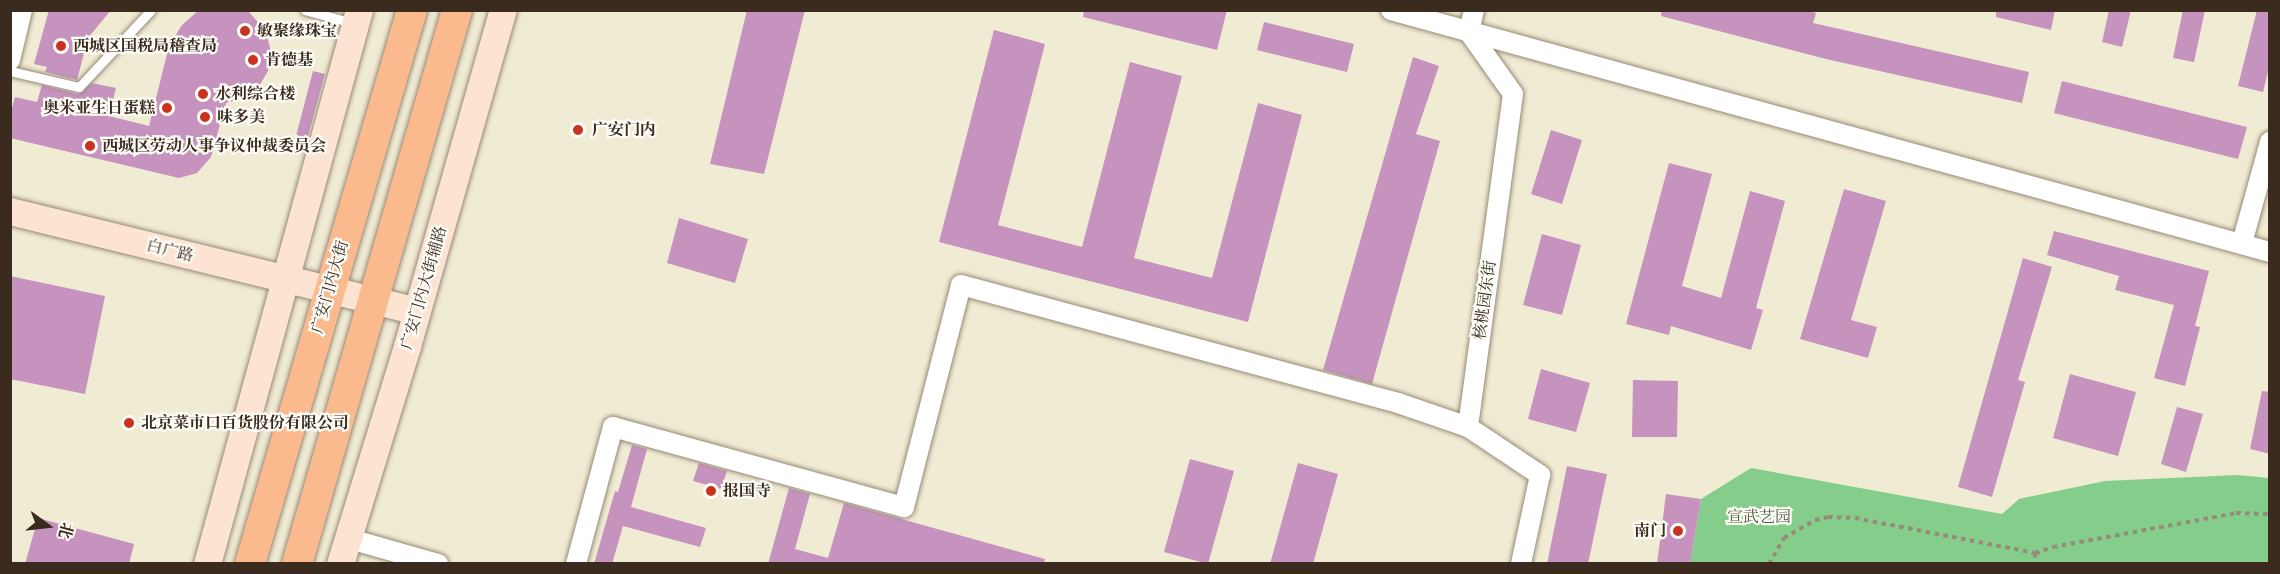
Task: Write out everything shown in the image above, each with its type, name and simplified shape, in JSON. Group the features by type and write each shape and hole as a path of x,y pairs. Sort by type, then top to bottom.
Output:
{"main road":[{"name":"广安门内大街","path":"250,564 412,10"},
{"path":"297,564 457,10"}],"street":[{"path":"10,60 22,10"},
{"name":"广安门内大街辅路","path":"344,551 417,311 503,10"},
{"path":"1391,10 2270,252"},
{"path":"1469,33 1474,10"},
{"path":"207,564 357,17"},
{"name":"核桃园东街","path":"1468,427 1513,94 1469,33"},
{"path":"2242,243 2270,142"},
{"name":"白广路","path":"10,211 417,311"},
{"path":"576,564 613,427 904,507 961,285 1398,403 1468,427 1540,475 1521,564"},
{"path":"344,551 438,564"}],"lane":[{"path":"10,71 79,87 151,10"},
{"path":"305,10 357,17"}],"path":[{"path":"1769,564 1784,538 1815,520 1842,516 2035,553 2053,547 2236,513 2270,514"},
{"path":"2035,553 2036,564"}],"green space":[{"name":"宣武艺园","path":"1751,468 2002,514 2019,499 2105,481 2238,475 2269,478 2269,563 1690,564 1701,499"}],"building":[{"path":"49,10 111,10 88,38 77,80 45,72 47,67 34,64"},
{"name":"水利综合楼","path":"199,10 249,12 265,30 271,51 268,71 258,88 238,100 226,103 211,157 197,173 179,178 10,138 10,115 15,97 37,102 42,85 78,94 92,83 116,88 109,116 149,126 169,46 182,25"},
{"path":"747,10 805,10 764,174 710,164"},
{"path":"1084,10 1227,10 1217,50 1083,17"},
{"path":"1662,10 1805,10 1816,13 1813,23 2029,72 2022,103 1826,59 1661,16"},
{"path":"1996,10 2055,10 2051,30 1996,17"},
{"path":"2109,10 2131,10 2122,47 2102,42"},
{"path":"2183,10 2205,10 2194,62 2173,58"},
{"path":"2257,10 2270,10 2270,64 2263,92 2238,86"},
{"path":"1264,22 1354,44 1347,72 1257,50"},
{"path":"994,30 1045,44 998,225 1082,247 1130,62 1182,76 1134,258 1212,278 1258,103 1302,115 1248,322 939,242"},
{"path":"1413,57 1439,66 1416,134 1440,141 1372,384 1323,370"},
{"path":"313,71 325,74 306,143 295,140"},
{"path":"2062,81 2247,127 2238,159 2054,113"},
{"path":"1551,130 1582,140 1562,204 1531,194"},
{"path":"1669,163 1712,174 1682,286 1721,298 1750,191 1785,201 1756,308 1763,310 1751,350 1671,326 1669,335 1626,324"},
{"path":"1844,189 1886,201 1851,320 1877,327 1868,358 1800,339"},
{"path":"679,218 748,239 735,283 667,263"},
{"path":"2054,231 2209,271 2195,326 2200,327 2185,386 2154,378 2174,305 2115,290 2119,276 2047,255"},
{"path":"1542,234 1581,245 1562,315 1523,305"},
{"path":"2023,258 2052,267 2018,380 2025,382 1992,497 1958,487"},
{"path":"10,276 105,296 85,394 10,379"},
{"path":"1541,369 1590,383 1576,432 1528,419"},
{"path":"2070,374 2136,392 2118,456 2053,438"},
{"path":"1633,380 1678,381 1677,437 1632,437"},
{"path":"2262,391 2270,392 2270,454 2250,449"},
{"path":"2177,407 2203,414 2186,472 2161,464"},
{"path":"632,445 647,449 631,507 706,528 700,547 623,526 612,564 594,564 615,491 618,492"},
{"path":"1190,459 1234,471 1208,564 1164,552"},
{"path":"699,463 727,471 721,489 693,481"},
{"path":"1298,463 1338,474 1313,564 1270,564"},
{"path":"1567,466 1607,474 1588,564 1547,564"},
{"path":"789,488 810,494 795,549 828,558 844,503 1045,559 1044,564 768,564"},
{"name":"南门","path":"1666,494 1701,499 1690,564 1657,564"},
{"path":"38,518 134,544 129,564 25,564"}],"place":[{"name":"敏聚缘珠宝","path":"245,31"},
{"name":"西城区国税局稽查局","path":"61,46"},
{"name":"肯德基","path":"253,60"},
{"name":"水利综合楼","path":"203,94"},
{"name":"奥米亚生日蛋糕","path":"167,108"},
{"name":"味多美","path":"205,117"},
{"name":"广安门内","path":"578,130"},
{"name":"西城区劳动人事争议仲裁委员会","path":"90,146"},
{"name":"北京菜市口百货股份有限公司","path":"129,423"},
{"name":"报国寺","path":"711,491"},
{"name":"南门","path":"1678,531"}]}
